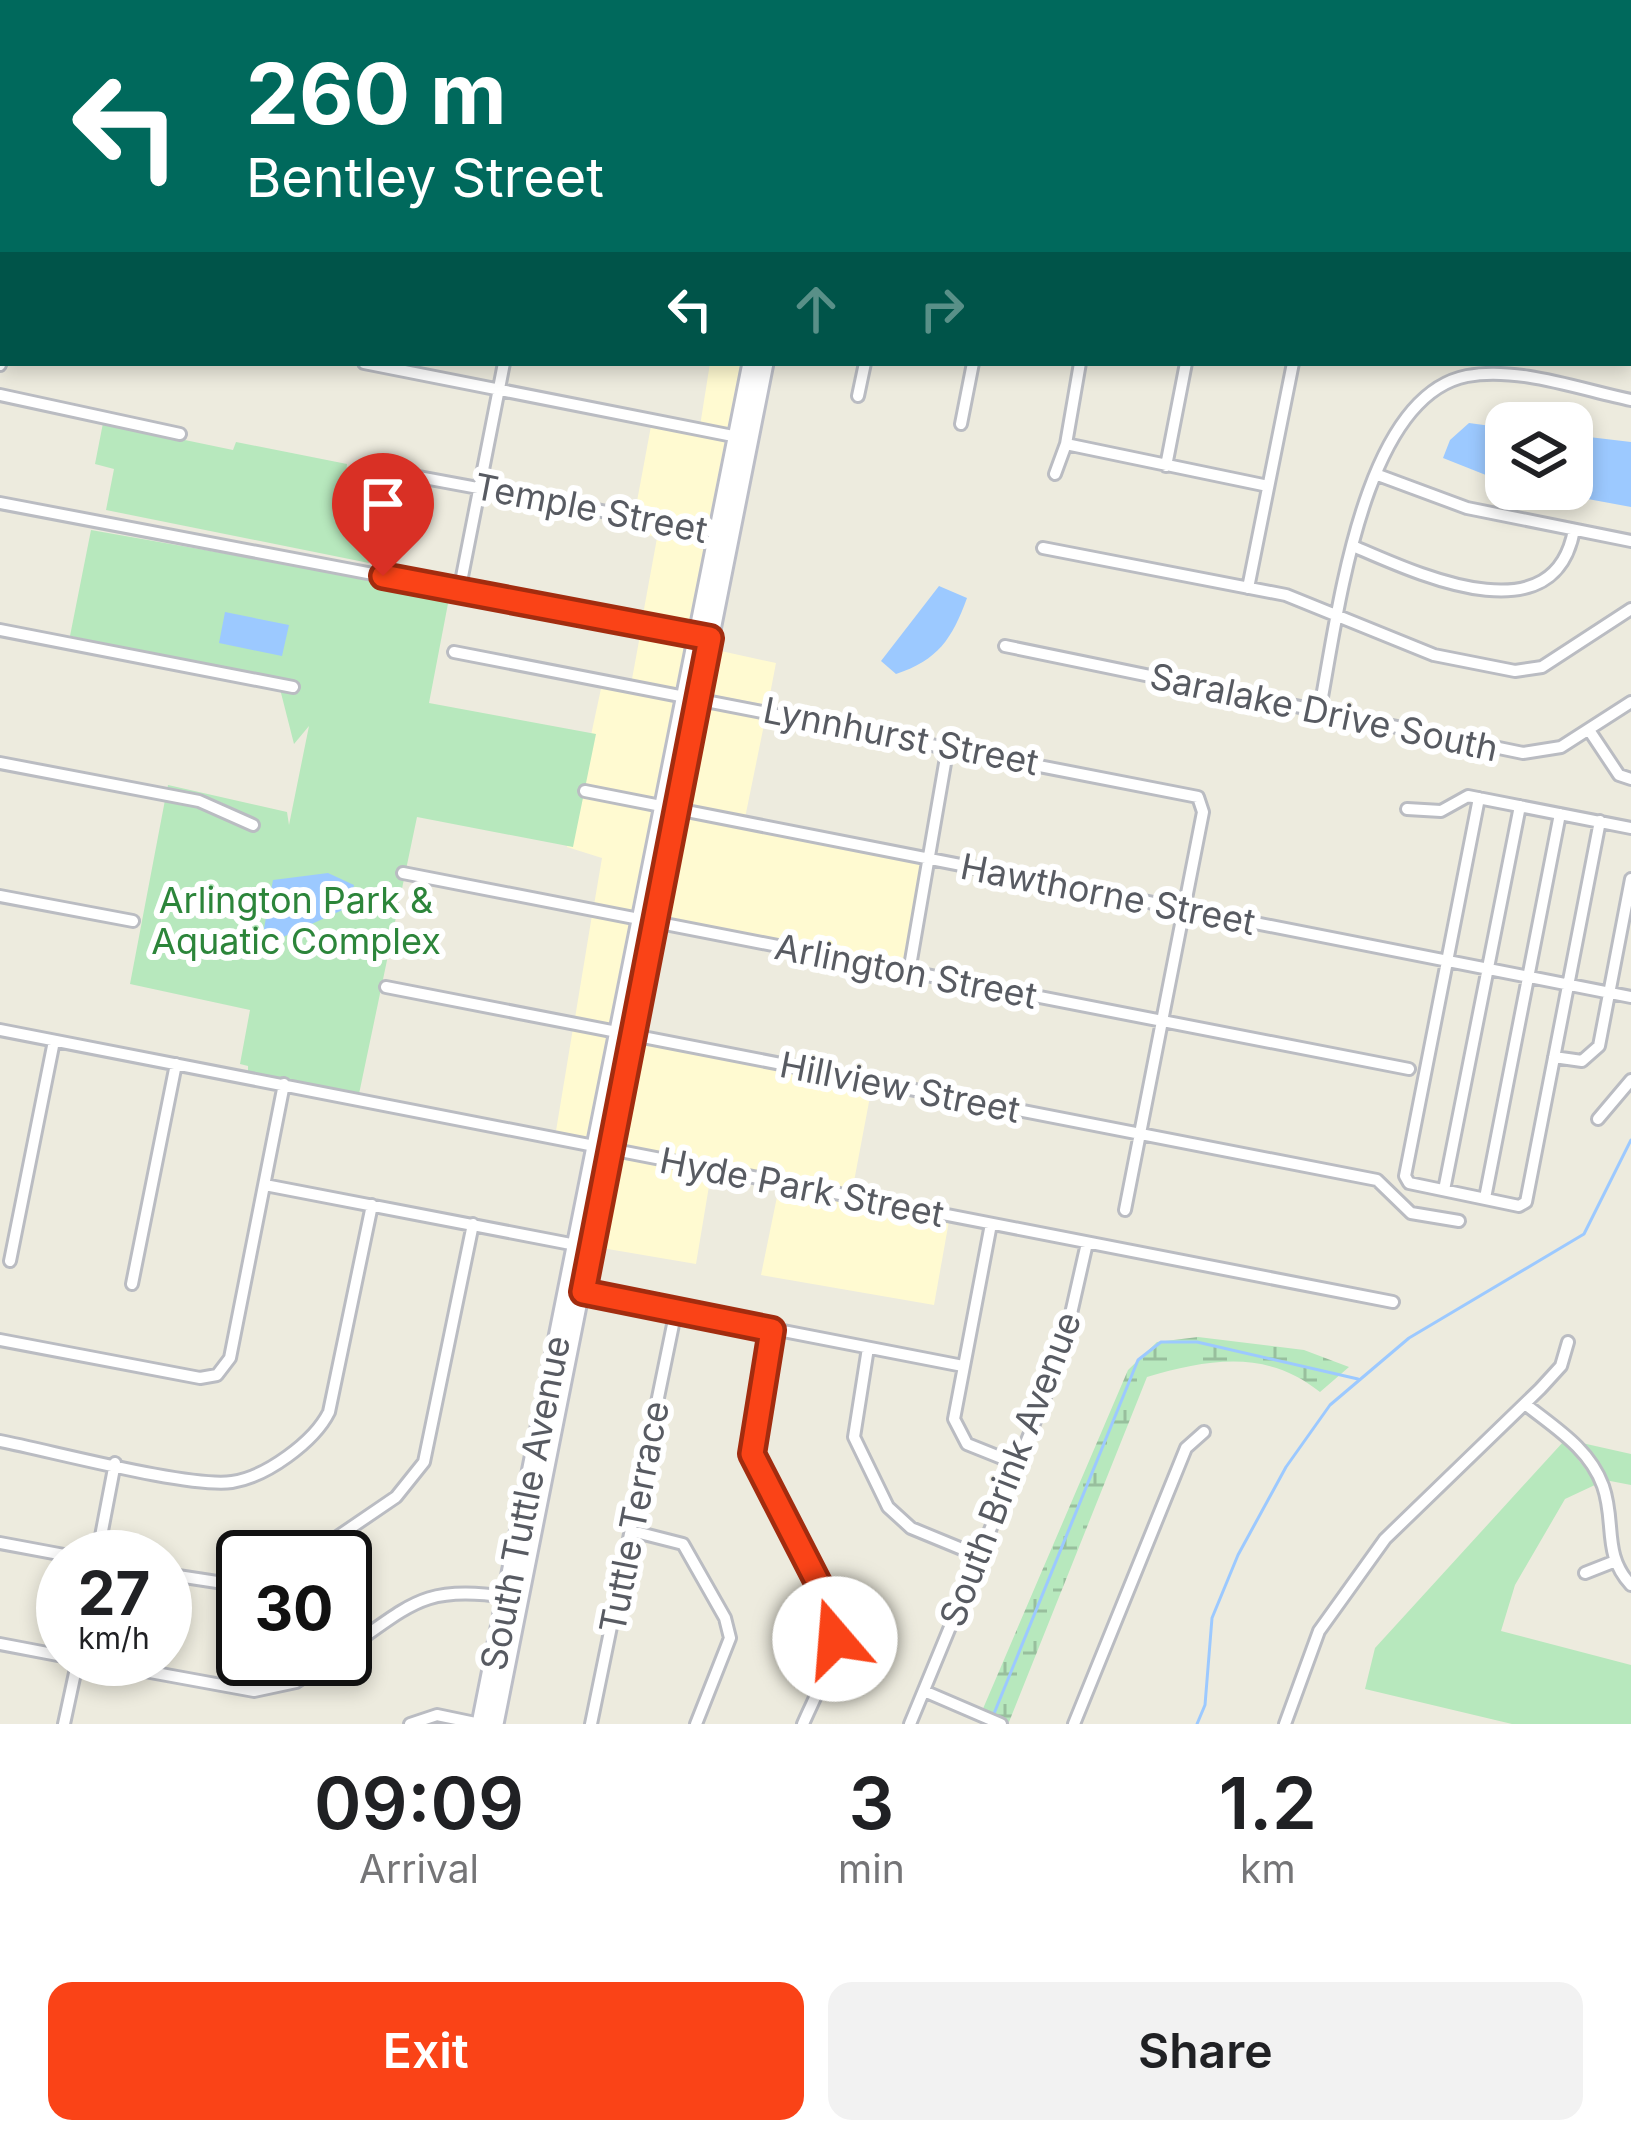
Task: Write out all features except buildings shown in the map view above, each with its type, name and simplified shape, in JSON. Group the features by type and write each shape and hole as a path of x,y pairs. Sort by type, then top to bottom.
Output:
{"main road":[{"name":"South Tuttle Avenue","path":"743,437 751,366"},
{"name":"South Tuttle Avenue","path":"496,1724 583,1292 603,1146 723,534 743,437 764,366"},
{"name":"South Tuttle Avenue","path":"480,1724 576,1245 603,1146"}],"street":[{"path":"378,366 743,437"},
{"path":"459,592 503,366"},
{"path":"858,396 864,366"},
{"path":"961,424 972,366"},
{"path":"1055,474 1066,444 1079,366"},
{"path":"1166,466 1185,366"},
{"path":"1248,588 1292,366"},
{"path":"1319,713 1353,546 1400,421 1426,394 1450,380 1499,374 1631,400"},
{"path":"0,395 180,434"},
{"path":"1066,444 1268,487"},
{"name":"Temple Street","path":"381,470 723,534"},
{"path":"1378,476 1467,508 1631,541"},
{"path":"0,503 703,637"},
{"path":"1353,546 1468,588 1504,593 1532,584 1561,564 1574,530"},
{"path":"1043,548 1297,598 1337,620 1447,659 1523,672 1542,667 1631,609"},
{"path":"0,630 293,687"},
{"name":"Saralake Drive South","path":"1004,646 1523,753 1561,747 1631,702"},
{"name":"Lynnhurst Street","path":"454,652 1193,794 1202,802 1184,909"},
{"path":"1589,730 1619,775 1631,779"},
{"path":"909,972 948,746"},
{"path":"0,763 199,801 253,825"},
{"name":"Hawthorne Street","path":"585,791 1631,998"},
{"path":"1407,809 1433,812 1465,797 1479,798 1631,827"},
{"path":"1479,798 1406,1180 1485,1198 1522,1205 1600,821"},
{"path":"1444,1190 1520,806"},
{"path":"1485,1198 1560,814"},
{"name":"Arlington Street","path":"403,874 1409,1069"},
{"path":"1554,1057 1578,1062 1596,1051 1631,879"},
{"path":"0,896 133,921"},
{"path":"1125,1210 1184,909"},
{"name":"Hillview Street","path":"386,987 1377,1180 1392,1191 1401,1208 1459,1221"},
{"name":"Hyde Park Street","path":"0,1030 1393,1302"},
{"path":"10,1262 54,1041"},
{"path":"132,1283 176,1064"},
{"path":"1598,1119 1631,1080"},
{"path":"0,1340 200,1378 217,1375 230,1358 284,1084"},
{"path":"265,1185 576,1245"},
{"path":"0,1441 214,1482 238,1481 316,1433 333,1402 373,1205"},
{"path":"348,1530 396,1497 424,1462 473,1224"},
{"path":"991,1224 954,1411 962,1437 975,1449 1017,1464"},
{"name":"South Brink Avenue","path":"910,1724 1065,1345 1087,1243"},
{"path":"583,1292 963,1366"},
{"name":"Tuttle Terrace","path":"590,1724 676,1310"},
{"path":"772,1330 752,1454 834,1622 833,1650 803,1724"},
{"path":"1285,1724 1319,1631 1385,1539 1525,1405 1561,1366 1568,1342"},
{"path":"868,1348 852,1427 868,1468 902,1521 979,1556"},
{"path":"1525,1405 1594,1465 1607,1502 1613,1562 1631,1585"},
{"path":"1074,1724 1186,1448 1204,1432"},
{"path":"103,1530 116,1463"},
{"path":"632,1531 683,1544 729,1627 726,1659 696,1724"},
{"path":"0,1543 36,1550"},
{"path":"1585,1573 1613,1562"},
{"path":"372,1633 436,1593 506,1597"},
{"path":"0,1644 36,1651"},
{"path":"64,1724 73,1686"},
{"path":"227,1686 254,1691 277,1686"},
{"path":"924,1691 994,1721"},
{"path":"410,1724 437,1715 480,1724"}],"shaded area":[{"path":"710,366 745,366 733,431 700,426"},
{"path":"651,426 731,440 713,527 635,512"},
{"path":"634,522 711,536 692,630 642,620 657,538 632,529"},
{"path":"641,630 691,640 682,689 632,679"},
{"path":"712,649 776,663 768,705 704,693"},
{"path":"602,684 680,698 659,801 580,795 657,811 636,913 594,905 602,858 567,847"},
{"path":"703,703 766,715 745,818 682,805"},
{"path":"680,815 923,863 905,966 659,917"},
{"path":"592,915 634,922 614,1025 575,1018"},
{"path":"573,1028 612,1035 592,1138 556,1131"},
{"path":"635,1040 872,1086 852,1192 615,1144"},
{"path":"613,1153 711,1174 696,1264 596,1247"},
{"path":"779,1187 949,1221 934,1305 761,1275"}],"green space":[{"path":"103,423 233,450 236,442 347,464 346,474 386,481 369,563 106,510 114,469 95,464"},
{"name":"Arlington Park & Aquatic Complex","path":"91,530 450,593 429,703 596,734 573,847 417,817 359,1094 248,1072 248,1066 240,1064 250,1010 130,984 165,800 245,815 220,802 167,790 168,785 287,812 289,825 309,726 294,744 280,689 296,692 298,683 70,636"},
{"path":"1198,1337 1304,1350 1349,1367 1320,1392 1279,1369 1237,1362 1215,1362 1147,1377 1009,1722 982,1711 1128,1370 1157,1342"},
{"path":"1564,1441 1597,1484 1565,1499 1515,1585 1501,1631 1631,1665 1631,1724 1512,1724 1365,1689 1375,1648"},
{"path":"1582,1443 1631,1454 1631,1485 1605,1480"}],"water":[{"path":"1469,423 1485,425 1485,475 1443,458 1450,440"},
{"path":"1593,437 1631,442 1631,507 1593,500"},
{"path":"939,586 967,598 955,625 933,655 896,674 881,661"},
{"path":"225,612 289,625 282,656 219,643"},
{"path":"328,873 354,885 349,907 272,942 263,934 273,880"}],"waterway":[{"path":"1197,1724 1205,1705 1212,1618 1238,1555 1286,1467 1330,1405 1409,1338 1584,1234 1631,1140"},
{"path":"993,1716 1138,1360 1161,1342 1197,1342 1358,1379"}],"route":[{"path":"383,576 710,638 583,1292 772,1330 752,1429 752,1454 829,1604 835,1639"}]}
